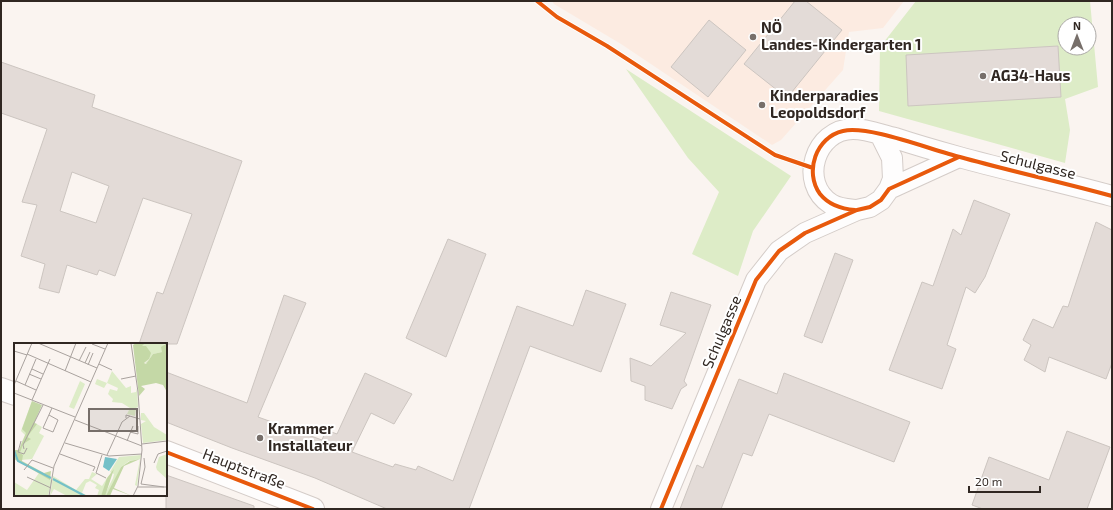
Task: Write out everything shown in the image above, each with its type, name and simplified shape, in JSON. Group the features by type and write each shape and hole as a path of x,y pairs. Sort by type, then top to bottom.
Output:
{"street":[{"name":"Schulgasse","path":"857,210 843,209 830,204 820,194 814,181 813,168 815,156 821,145 830,136 841,131 853,129 880,134 959,157 1112,196"},
{"path":"880,134 892,158 893,179 889,189"},
{"name":"Schulgasse","path":"661,509 756,280 779,251 805,233 857,210 870,207 881,200 889,189 959,157"},
{"path":"1,388 14,394"},
{"name":"Hauptstraße","path":"167,452 312,509"}],"shaded area":[{"name":"Kinderparadies Leopoldsdorf","path":"552,1 904,1 883,28 849,32 843,70 781,140 772,145 621,44 554,4"}],"green space":[{"path":"916,1 1090,1 1091,16 1057,16 1057,56 1095,56 1098,87 1065,99 1070,130 1065,163 879,111 880,47"},
{"path":"626,69 791,176 753,231 738,276 692,254 719,192 688,158"}],"building":[{"path":"795,1 806,1 842,30 787,98 744,64"},
{"path":"709,20 746,50 708,97 671,67"},
{"name":"AG34-Haus","path":"1057,46 1061,97 908,106 906,55"},
{"path":"1,62 95,95 92,107 242,161 177,344 139,343 157,292 163,294 192,214 143,198 115,276 99,270 97,275 67,265 59,293 39,288 45,264 21,256 37,205 22,202 47,129 1,113","holes":["72,172 109,186 96,223 60,211"]},
{"path":"974,200 1010,214 985,277 975,293 966,287 947,345 956,349 942,389 889,370 922,282 933,286 953,229 961,235"},
{"path":"1096,222 1112,230 1112,363 1106,379 1049,357 1045,372 1024,360 1031,345 1023,340 1033,319 1053,328 1063,306 1068,307"},
{"path":"448,239 486,254 446,357 406,338"},
{"path":"835,253 853,260 822,343 804,336"},
{"path":"586,290 626,304 601,372 530,346 469,509 387,509 315,478 167,422 167,372 247,403 284,295 306,303 258,417 322,440 326,430 337,434 365,373 412,394 394,424 371,413 352,452 393,467 395,464 416,470 418,466 453,481 517,306 573,326"},
{"path":"671,292 711,305 684,381 687,385 681,389 672,409 645,400 645,386 631,381 630,358 651,366 686,333 660,325"},
{"path":"784,373 910,422 894,462 769,414 752,456 743,453 721,509 680,509 697,465 703,468 739,379 777,394"},
{"path":"1067,431 1110,447 1087,509 983,509 972,505 989,457 1049,480"},
{"path":"167,475 254,506 254,509 166,509"}],"cycle path":[{"path":"537,1 557,17 607,46 775,155 813,168"},
{"path":"855,210 845,209 827,201 820,194 815,185 813,176 815,156 826,140 843,131 854,130 900,139 948,154 1112,196"},
{"path":"661,509 756,280 779,251 805,233 857,210 870,207 881,200 889,189 959,157"},
{"path":"167,452 313,509"}],"place":[{"name":"NÖ Landes-Kindergarten 1","path":"753,37"},
{"name":"AG34-Haus","path":"983,76"},
{"name":"Kinderparadies Leopoldsdorf","path":"762,105"},
{"name":"Krammer Installateur","path":"260,438"}]}
